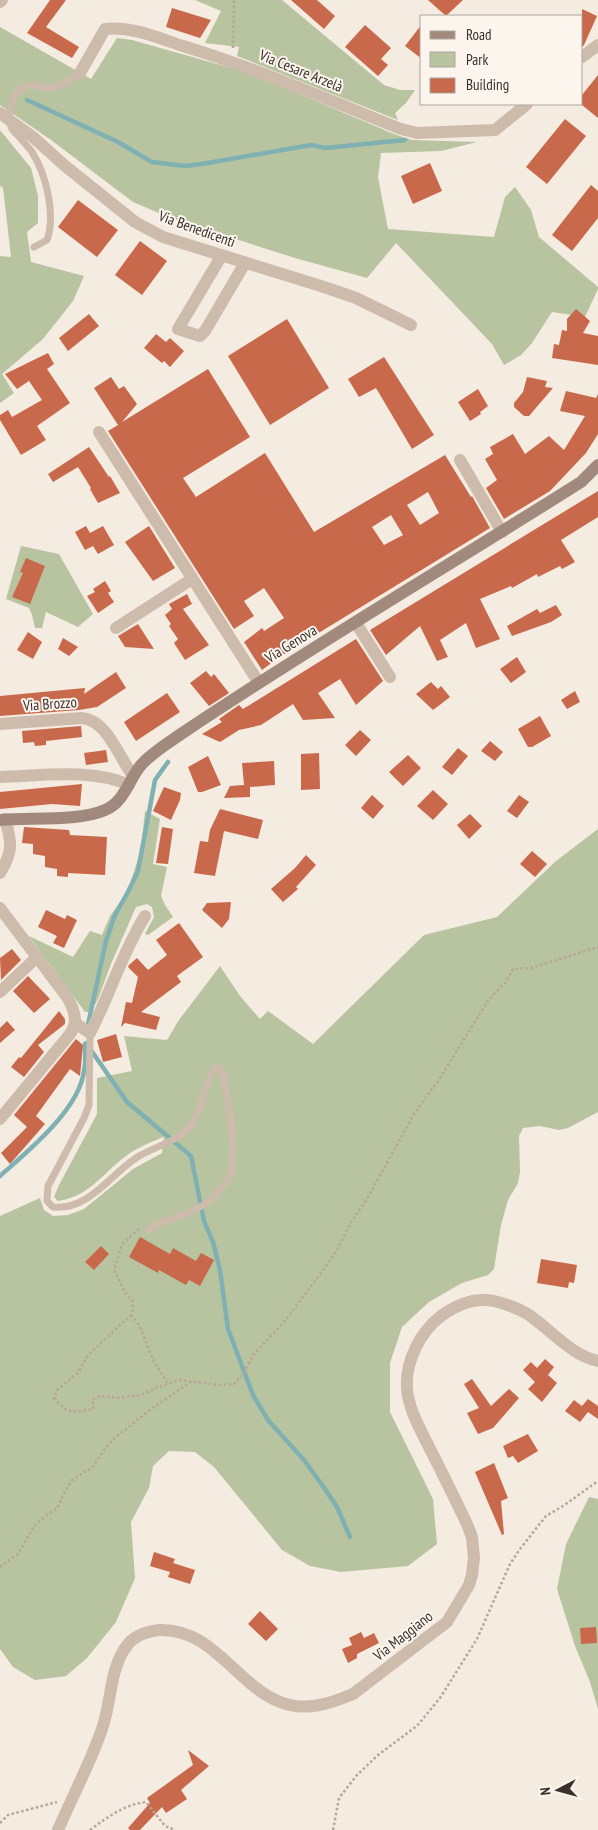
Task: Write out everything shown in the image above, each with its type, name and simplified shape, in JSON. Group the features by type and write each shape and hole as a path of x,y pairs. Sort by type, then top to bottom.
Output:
{"main road":[{"name":"Via Genova","path":"2,820 73,817 107,810 122,795 143,763 161,748 259,683 581,482 598,465"}],"street":[{"name":"Via Cesare Arzelà","path":"80,73 106,29 111,28 136,31 233,62 401,129 416,133 495,130 526,105"},
{"path":"583,56 598,46"},
{"name":"Via Benedicenti","path":"0,113 135,222 163,237 356,298 411,325"},
{"path":"222,255 178,329 200,336 245,263"},
{"path":"99,432 259,683"},
{"path":"460,460 502,532"},
{"path":"116,628 192,579"},
{"path":"356,623 390,677"},
{"name":"Via Brozzo","path":"0,724 82,718 92,719 104,730 124,763 131,780"},
{"path":"0,777 94,775 131,780"},
{"path":"0,873 10,851 10,836 2,820"},
{"path":"0,908 68,997 85,1029"},
{"path":"0,1119 70,1034 85,1029 106,1001 120,963 134,933 145,916"},
{"path":"0,992 38,956"},
{"name":"Via Maggiano","path":"58,1830 102,1728 117,1664 129,1643 140,1635 152,1630 168,1630 195,1637 210,1646 266,1695 290,1705 311,1707 335,1702 353,1694 447,1622 470,1586 474,1558 472,1537 412,1411 407,1389 408,1373 414,1353 422,1336 434,1322 448,1311 466,1302 491,1300 509,1305 528,1315 578,1353 598,1361"}],"lane":[{"path":"34,247 47,240 51,228 48,195 43,171 23,140 12,128 9,110 14,98 21,89 28,85 39,85 49,88 61,85 80,73"},
{"path":"85,1029 89,1106 48,1186 47,1201 53,1207 68,1207 86,1198 134,1159 171,1142 186,1131 193,1123 212,1072 214,1069 220,1068 224,1072 233,1155 233,1162 228,1176 212,1198 198,1208 158,1223 148,1230"}],"path":[{"path":"233,62 234,0"},
{"path":"148,1230 140,1229 135,1231 122,1244 115,1266 116,1274 133,1303 131,1315 88,1355 78,1373 58,1390 54,1398 66,1411 76,1412 93,1409 92,1400 100,1396 132,1397 180,1380 193,1380 220,1385 234,1384 244,1372 254,1354 284,1322 308,1292 337,1250 414,1114 440,1078 489,999 505,983 513,969 527,969 598,948"},
{"path":"131,1315 141,1330 156,1365 168,1384"},
{"path":"0,1567 18,1554 34,1526 49,1513 57,1509 72,1480 93,1467 106,1447 116,1437 151,1409 193,1380"},
{"path":"332,1830 339,1798 357,1775 417,1726 440,1698 477,1639 510,1564 520,1549 546,1516 598,1482"},
{"path":"0,1823 8,1815 53,1802"},
{"path":"90,1830 121,1808 146,1802 165,1826 175,1830"}],"green space":[{"path":"195,0 282,0 384,85 400,90 415,90 406,103 395,113 398,120 237,56 239,47 205,43 221,11"},
{"path":"0,27 91,79 117,38 132,40 249,73 412,140 477,142 441,151 381,153 378,177 388,229 494,237 505,197 515,187 531,210 539,237 598,287 585,317 552,312 532,343 521,355 504,365 492,344 396,243 367,278 295,258 173,219 133,202 51,140 0,105"},
{"path":"0,130 31,168 38,196 38,223 27,232 31,262 84,276 73,301 43,339 2,374 14,393 0,403 0,256 11,257 3,188 0,186"},
{"path":"21,546 59,554 93,614 78,627 46,612 42,628 35,628 29,608 6,599"},
{"path":"145,811 160,819 153,864 167,867 161,896 173,917 148,935 145,934 154,917 152,907 147,904 136,907 98,999 91,1012 85,1012 29,936 73,957 90,931 102,935 110,916 128,891 141,849"},
{"path":"598,829 598,1112 568,1128 559,1130 540,1126 523,1128 519,1136 520,1172 518,1183 508,1200 501,1225 494,1269 488,1275 462,1283 429,1302 402,1327 390,1363 390,1412 433,1499 437,1544 408,1566 341,1572 310,1566 282,1550 214,1467 195,1452 169,1451 153,1466 149,1488 131,1522 135,1578 116,1622 87,1658 66,1676 35,1680 13,1667 0,1649 0,1216 40,1198 44,1210 53,1216 68,1215 84,1209 133,1169 162,1153 164,1137 132,1152 93,1185 77,1195 58,1201 54,1197 97,1114 97,1078 132,1071 124,1036 167,1040 179,1020 220,966 240,996 260,1019 268,1011 313,1044 424,935 497,917 556,861"},
{"path":"589,1497 598,1499 598,1709 557,1589 566,1544"}],"building":[{"path":"50,0 66,0 46,27 79,47 72,58 27,33"},
{"path":"291,0 317,0 335,16 324,29"},
{"path":"428,0 463,0 447,15"},
{"path":"172,8 211,20 200,38 166,27"},
{"path":"582,9 597,16 583,46 583,15"},
{"path":"365,25 391,48 381,59 388,65 378,76 345,47"},
{"path":"420,27 420,57 405,46"},
{"path":"598,75 598,118 582,105 583,94"},
{"path":"565,119 586,136 547,184 526,167"},
{"path":"430,163 442,191 413,204 401,176"},
{"path":"591,185 598,191 598,218 572,251 552,235"},
{"path":"78,200 118,230 97,257 58,227"},
{"path":"140,241 167,261 142,295 115,275"},
{"path":"576,309 590,321 583,333 598,336 598,365 552,358 554,344 559,345 562,330 567,331 567,319"},
{"path":"89,314 99,326 68,351 59,338"},
{"path":"287,319 329,388 270,425 228,356"},
{"path":"156,334 166,342 170,338 184,351 170,367 144,348"},
{"path":"48,353 54,364 47,369 70,403 37,426 46,440 21,455 0,420 0,415 8,410 12,417 42,400 29,381 17,389 5,374"},
{"path":"384,357 434,435 412,449 376,388 359,397 348,379"},
{"path":"208,369 250,437 183,478 196,497 265,453 314,532 445,455 490,528 281,656 262,670 244,642 262,628 264,631 284,618 264,588 244,601 254,616 234,629 108,431 118,425 94,388 111,377 119,389 124,386 137,404 122,422","holes":["428,492 439,513 420,525 407,505","391,515 403,535 384,545 372,527"]},
{"path":"527,377 547,381 545,387 553,388 529,416 524,416 514,407 514,403 523,392"},
{"path":"478,389 488,406 480,412 481,414 470,421 458,402"},
{"path":"566,391 596,398 598,394 598,434 586,453 550,491 504,519 486,488 497,480 485,459 493,454 490,447 513,434 525,454 549,436 564,450 585,416 560,411"},
{"path":"89,447 120,493 98,503 78,467 53,482 48,474"},
{"path":"598,491 598,517 561,540 575,562 562,569 560,566 538,577 537,574 512,588 511,586 480,599 500,639 476,648 466,623 440,640 448,657 437,661 420,626 386,655 370,630"},
{"path":"86,526 90,533 103,526 114,545 98,554 93,546 85,550 75,532"},
{"path":"149,526 175,568 153,581 125,542"},
{"path":"26,558 45,566 30,604 12,597 23,573 20,572"},
{"path":"105,581 111,591 108,593 114,602 98,613 87,596 95,592 93,589"},
{"path":"187,594 192,604 183,609 209,645 185,660 174,643 178,639 169,626 171,624 165,615 172,609 169,604"},
{"path":"556,605 562,615 551,622 512,636 507,626 537,609 540,613"},
{"path":"138,624 154,649 125,647 118,636"},
{"path":"28,632 42,642 33,659 17,650"},
{"path":"63,638 78,647 69,656 58,649"},
{"path":"356,639 383,681 356,705 340,679 318,693 335,718 303,720 293,704 261,725 239,730 220,742 202,734 222,722 219,719 239,705 243,709"},
{"path":"517,657 526,672 511,683 500,669"},
{"path":"206,671 211,677 214,674 229,693 209,706 190,683"},
{"path":"116,672 126,688 97,707 0,716 0,696 85,688 84,694"},
{"path":"431,682 438,689 441,686 450,697 433,710 416,694"},
{"path":"575,691 580,702 567,709 561,700"},
{"path":"167,693 180,712 136,741 124,722"},
{"path":"540,716 551,736 532,747 528,747 518,729"},
{"path":"81,726 82,737 46,741 46,745 35,746 34,742 23,743 22,731"},
{"path":"360,730 371,740 356,756 345,745"},
{"path":"490,741 503,752 495,761 481,751"},
{"path":"458,748 468,756 452,775 442,767"},
{"path":"106,750 108,762 86,765 84,753"},
{"path":"319,753 320,789 301,790 301,754"},
{"path":"408,755 421,768 403,786 389,772"},
{"path":"208,756 221,785 198,792 188,767"},
{"path":"274,761 275,785 250,787 250,797 224,798 230,786 244,785 242,763"},
{"path":"82,784 80,806 52,804 0,809 0,792"},
{"path":"164,787 181,793 171,820 153,811"},
{"path":"433,790 448,804 433,820 417,806"},
{"path":"372,795 384,806 373,819 361,808"},
{"path":"519,795 529,802 517,818 507,811"},
{"path":"220,809 263,820 258,839 224,831 215,876 194,873 200,841 208,842 210,830"},
{"path":"470,814 482,826 469,839 457,825"},
{"path":"24,827 69,830 70,835 107,837 105,875 68,873 68,877 57,876 57,869 45,867 45,856 33,854 33,844 22,843"},
{"path":"162,827 173,829 168,864 156,863"},
{"path":"532,851 547,864 535,877 520,864"},
{"path":"306,855 316,865 296,887 298,889 283,902 271,889 295,868"},
{"path":"231,902 229,919 222,928 202,910 207,903"},
{"path":"46,910 65,919 67,915 77,920 64,948 53,943 57,936 38,927"},
{"path":"179,923 203,957 177,976 181,982 141,1012 160,1017 156,1030 125,1023 121,1027 126,1002 132,1003 138,977 128,967 129,965 137,958 148,970 167,955 156,940"},
{"path":"12,949 21,960 1,980 0,958"},
{"path":"28,976 50,999 34,1013 13,991"},
{"path":"59,1011 65,1019 65,1024 38,1045 44,1052 24,1077 11,1067 19,1057 21,1058"},
{"path":"7,1021 15,1030 0,1043 0,1028"},
{"path":"116,1034 122,1057 103,1062 97,1040"},
{"path":"76,1039 83,1045 80,1076 70,1069 36,1116 45,1124 10,1164 1,1153 27,1127 14,1115"},
{"path":"140,1237 170,1254 173,1248 196,1261 201,1253 214,1260 200,1286 189,1280 186,1285 159,1270 158,1273 129,1257"},
{"path":"101,1246 109,1254 94,1270 85,1262"},
{"path":"541,1259 577,1265 574,1283 569,1282 568,1288 537,1283"},
{"path":"545,1359 554,1367 548,1375 557,1383 542,1402 528,1389 535,1382 523,1370 531,1362 537,1368"},
{"path":"472,1379 491,1406 509,1389 519,1398 493,1428 478,1434 467,1413 479,1408 464,1384"},
{"path":"588,1399 598,1406 598,1419 588,1412 580,1422 565,1411 574,1400 582,1406"},
{"path":"528,1434 538,1451 518,1463 513,1456 508,1458 503,1446"},
{"path":"494,1463 508,1498 501,1501 504,1534 502,1535 475,1472"},
{"path":"154,1552 175,1559 173,1563 195,1570 190,1584 168,1577 170,1572 150,1566"},
{"path":"260,1611 278,1629 266,1641 248,1624"},
{"path":"596,1627 597,1643 581,1644 580,1628"},
{"path":"361,1632 364,1638 374,1633 379,1643 357,1654 357,1658 348,1663 342,1649 352,1645 349,1638"},
{"path":"188,1750 209,1766 181,1790 187,1799 166,1813 162,1807 140,1830 130,1830 128,1828 150,1803 147,1798 193,1765"}],"waterway":[{"path":"27,100 118,142 152,162 186,166 311,145 325,148 405,140"},
{"path":"87,1029 106,941 115,915 138,871 155,780 168,762"},
{"path":"86,1043 127,1102 191,1156 204,1221 213,1242 220,1270 228,1329 253,1395 268,1420 304,1460 325,1489 337,1507 350,1537"},
{"path":"0,1176 51,1129 73,1100 80,1086 84,1071 85,1044"}]}
